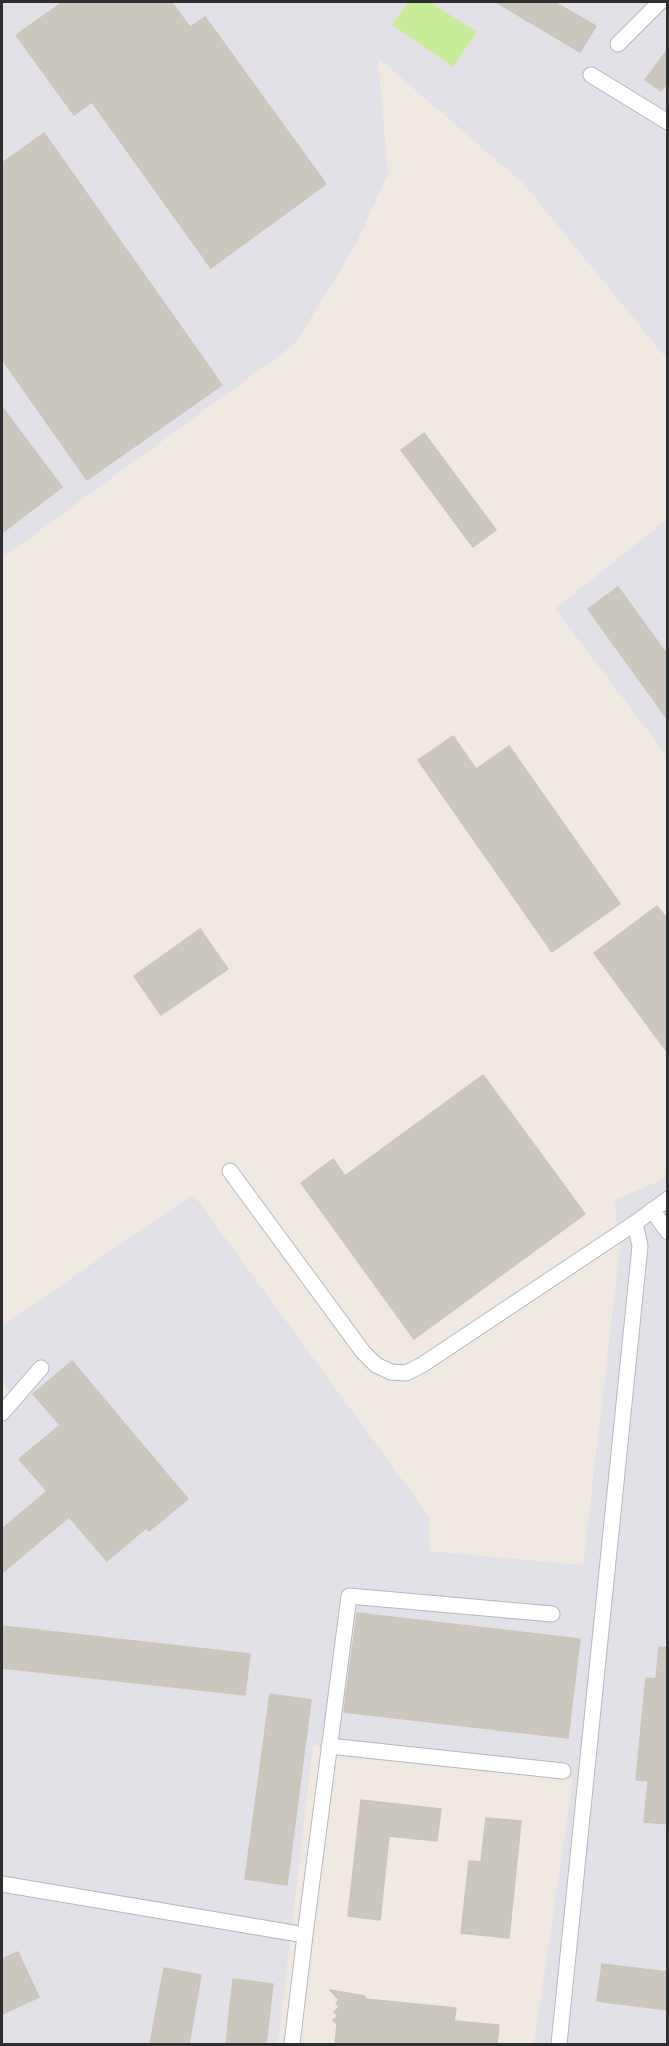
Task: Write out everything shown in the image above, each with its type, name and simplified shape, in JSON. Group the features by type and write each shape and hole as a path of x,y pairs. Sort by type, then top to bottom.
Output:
{"lane":[{"path":"618,44 656,3"},
{"path":"591,75 668,122"},
{"path":"230,1171 363,1352 376,1365 391,1372 406,1373 422,1365 668,1199"},
{"path":"652,1210 668,1232"},
{"path":"559,2044 640,1246 635,1223"},
{"path":"2,1413 41,1368"},
{"path":"292,2044 304,1935 349,1596 552,1614"},
{"path":"329,1746 563,1771"},
{"path":"2,1884 304,1935"}],"shaded area":[{"path":"2,2 667,2 667,359 523,183 378,58 388,174 354,248 295,344 2,558"},
{"path":"667,519 667,756 555,609"},
{"path":"667,1174 667,2044 534,2044 573,1779 313,1745 278,2044 2,2044 2,1406 14,1399 2,1380 2,1326 193,1194 429,1516 429,1551 583,1565 620,1248 614,1200 655,1183"}],"green space":[{"path":"408,2 430,2 477,32 453,67 392,25"}],"building":[{"path":"63,2 171,2 190,27 205,17 326,184 211,268 92,102 74,115 16,35"},
{"path":"496,2 554,2 596,26 580,52"},
{"path":"668,49 668,82 661,91 645,80"},
{"path":"44,133 222,385 87,480 2,359 2,163"},
{"path":"2,407 62,487 2,533"},
{"path":"424,433 496,530 473,547 401,450"},
{"path":"618,587 668,656 668,720 588,609"},
{"path":"453,736 476,769 509,746 620,904 552,952 418,760"},
{"path":"657,906 668,920 668,1053 594,953"},
{"path":"200,929 228,969 161,1015 134,976"},
{"path":"483,1075 585,1214 414,1339 301,1183 333,1159 345,1176"},
{"path":"72,1361 188,1499 149,1531 146,1528 107,1561 69,1517 2,1573 2,1529 47,1491 19,1459 60,1425 33,1394"},
{"path":"357,1613 580,1639 568,1738 344,1712"},
{"path":"2,1626 250,1654 245,1695 2,1668"},
{"path":"659,1647 668,1648 668,1824 644,1822 648,1781 636,1780 646,1678 656,1679"},
{"path":"270,1694 311,1700 287,1885 245,1879"},
{"path":"361,1800 441,1809 437,1841 389,1836 380,1920 348,1916"},
{"path":"486,1818 521,1821 509,1938 461,1933 469,1861 481,1862"},
{"path":"18,1952 39,1997 2,2014 2,1959"},
{"path":"602,1964 668,1972 668,2010 597,2001"},
{"path":"164,1968 201,1975 189,2044 150,2044"},
{"path":"233,1979 273,1984 266,2044 226,2044"},
{"path":"330,1990 365,1996 365,1999 456,2008 454,2021 499,2025 497,2044 335,2044 337,2024 333,2020 338,2016 334,2012 339,2007 336,2003 339,2000"}]}
